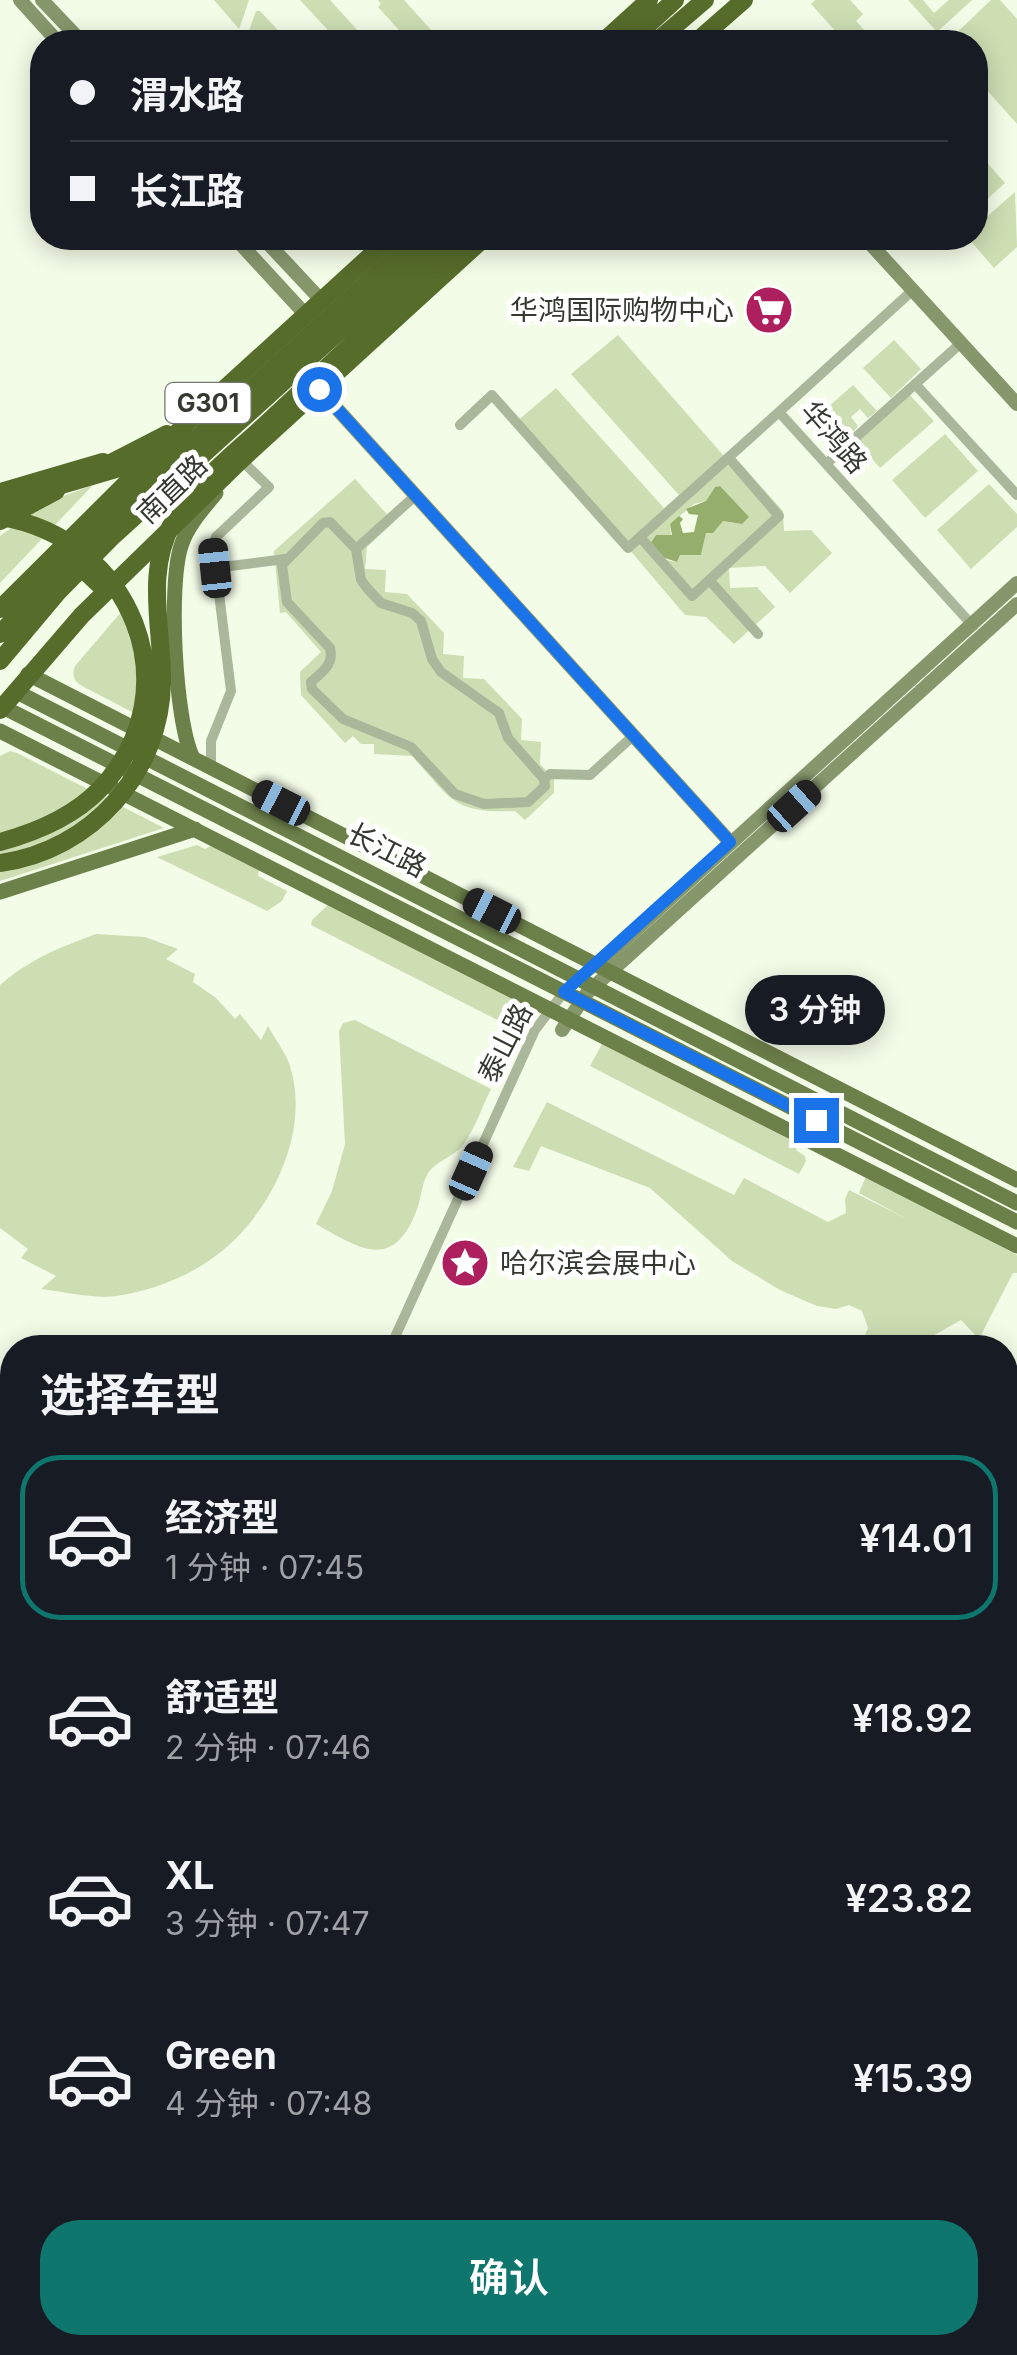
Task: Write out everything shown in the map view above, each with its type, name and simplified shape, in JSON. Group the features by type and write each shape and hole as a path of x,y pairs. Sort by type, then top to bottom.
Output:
{"highway":[{"path":"641,30 675,0"},
{"path":"670,30 706,0"},
{"path":"711,30 744,0"},
{"path":"614,30 640,3"},
{"name":"南直路","path":"0,609 185,424 377,250"},
{"path":"0,502 150,459 171,447 391,250"},
{"path":"0,634 103,524 403,250"},
{"path":"28,674 0,660 58,592 113,536 429,250"},
{"path":"0,863 39,853 83,831 118,799 142,763 156,722 162,686 156,604 158,567 168,532 182,508 226,461 429,272 448,250"},
{"name":"南直路","path":"1,708 8,687 28,674 241,460 471,250"},
{"path":"0,519 185,424"},
{"path":"0,492 123,456"},
{"path":"0,519 31,523 60,535 90,556 110,579 139,638 145,688 136,735 126,756 103,786 58,820 0,842"},
{"path":"60,547 106,592"}],"main road":[{"path":"20,0 47,30"},
{"path":"42,0 71,30"},
{"path":"247,250 305,314"},
{"path":"274,250 321,300"},
{"path":"876,250 1017,404"},
{"path":"885,250 1017,393"},
{"path":"319,389 730,842"},
{"path":"192,756 182,727 175,610 180,548 199,515 241,460"},
{"name":"泰山路","path":"604,968 730,842 1017,584"},
{"name":"泰山路","path":"565,1024 581,1001 587,983 1017,604"},
{"path":"28,674 1017,1180"},
{"name":"长江路","path":"8,687 1017,1202"},
{"name":"长江路","path":"1,708 1017,1222"},
{"path":"0,731 549,1010 565,1024 1017,1246"},
{"path":"0,892 195,829"}],"street":[{"name":"华鸿路","path":"913,290 779,412 973,626"},
{"path":"826,464 961,343"},
{"path":"915,384 1017,495"},
{"path":"460,426 492,396 628,548 779,412"},
{"path":"640,538 692,596 710,580 780,516 729,458"},
{"path":"211,767 212,741 231,690 213,545 216,537 269,487 241,460"},
{"path":"356,549 415,496"},
{"path":"330,522 356,549 366,588 382,603 412,612 421,620 432,659 441,672 500,714 508,738 544,779 545,786 528,802 484,804 455,794 411,747 343,719 331,710 312,689 312,682 331,664 330,648 287,602 282,564 285,560 330,522"},
{"path":"215,568 285,560"},
{"path":"710,580 758,634"},
{"path":"544,779 550,774 590,774 634,736"},
{"name":"泰山路","path":"396,1335 535,1030 564,992 587,983"}],"shaded area":[{"path":"214,0 249,0 239,29"},
{"path":"300,0 330,0 357,30 328,30"},
{"path":"378,0 404,0 431,30 399,30 378,7"},
{"path":"815,0 850,0 863,14 856,21 864,30 834,30 811,4"},
{"path":"908,0 923,0 934,13 949,0 972,0 939,30"},
{"path":"991,0 1000,0 1017,19 1017,124 988,92 988,30 960,30"},
{"path":"256,11 260,11 278,30 249,30"},
{"path":"988,164 1005,183 988,198"},
{"path":"1015,192 1017,247 994,268 978,250 988,250 988,216"},
{"path":"618,335 723,455 736,466 740,463 783,511 784,531 811,530 832,553 790,593 765,566 729,568 730,588 757,587 775,607 734,644 706,617 685,615 628,548 640,537 660,559 677,562 680,555 701,555 706,533 713,532 723,521 742,524 748,518 720,486 706,501 694,504 670,524 671,535 656,535 650,544 639,533 625,546 516,422 556,388 664,508 679,495 571,374"},
{"path":"894,340 921,369 891,398 863,368"},
{"path":"853,385 877,411 868,418 860,409 851,417 858,426 851,435 827,408"},
{"path":"907,392 934,421 880,468 855,439"},
{"path":"945,434 978,471 925,518 892,480"},
{"path":"355,479 394,522 367,547 365,569 386,570 385,592 407,594 444,633 443,654 464,656 463,678 484,679 522,719 521,740 541,742 540,764 554,779 554,793 525,820 515,811 478,810 455,801 412,756 374,754 374,744 361,744 353,736 345,743 301,695 300,672 321,652 286,612 280,613 274,551"},
{"path":"989,484 1017,514 1017,527 971,569 937,530"},
{"path":"93,485 0,583 0,536 45,503"},
{"path":"720,486 749,517 742,524 723,521 713,533 706,533 701,555 680,555 677,562 662,557 650,544 656,535 672,535 670,524 679,516 683,519 683,533 694,532 698,515 689,514 686,509 706,501"},
{"path":"122,611 139,672 134,713 82,686 74,675 75,666"},
{"path":"10,751 164,828 0,881 0,756"},
{"path":"197,845 205,849 212,845 259,870 258,876 287,891 282,901 267,911 157,857"},
{"path":"330,903 515,999 513,1006 524,1012 511,1027 311,925"},
{"path":"96,934 145,937 178,949 166,959 195,974 193,982 216,998 235,1019 240,1014 261,1040 268,1026 288,1061 295,1093 295,1120 280,1175 250,1223 231,1243 189,1273 153,1287 108,1297 41,1289 56,1276 21,1258 28,1249 0,1228 0,985 45,955"},
{"path":"355,1020 491,1089 463,1145 427,1175 418,1208 406,1231 385,1249 359,1246 316,1224 332,1191 345,1144 339,1031 343,1023"},
{"path":"603,1042 798,1144 796,1150 806,1161 799,1174 590,1066"},
{"path":"547,1102 734,1195 744,1178 828,1222 846,1213 849,1190 907,1219 859,1193 866,1176 1017,1255 1017,1273 1013,1273 981,1335 975,1335 961,1320 934,1335 865,1335 868,1328 862,1311 849,1305 836,1309 817,1306 780,1290 732,1261 650,1188 541,1146 529,1171 513,1167"}],"place":[{"name":"华鸿国际购物中心","path":"769,310"},
{"name":"哈尔滨会展中心","path":"465,1263"}],"route":[{"path":"319,389 730,842 564,992 816,1120"}]}
